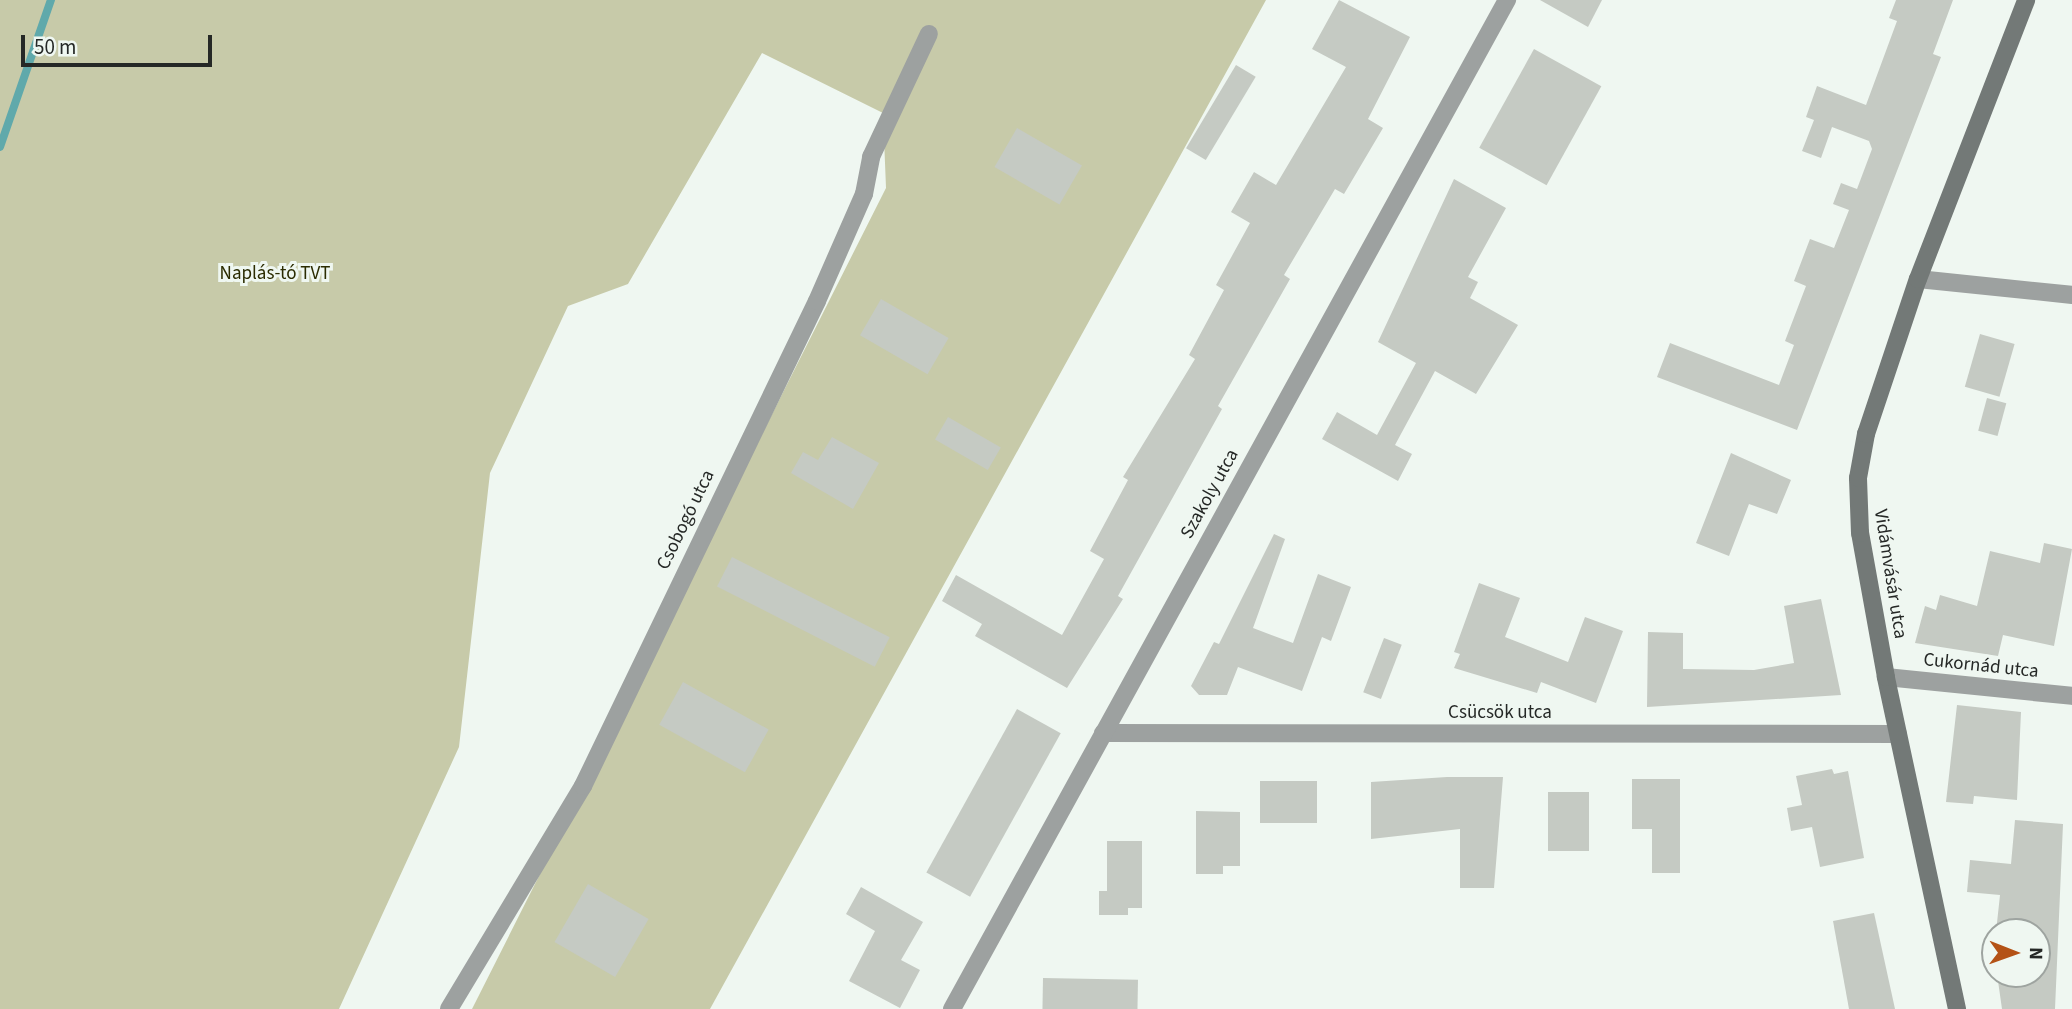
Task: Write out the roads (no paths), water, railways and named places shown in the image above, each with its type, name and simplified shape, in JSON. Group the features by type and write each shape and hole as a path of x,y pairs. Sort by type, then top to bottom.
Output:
{"main road":[{"name":"Vidámvásár utca","path":"1957,1009 1886,677 1860,533 1858,478 1870,422 1918,279 2026,0"}],"street":[{"name":"Szakoly utca","path":"952,1009 1507,0"},
{"name":"Csobogó utca","path":"449,1009 583,786 817,301 864,194 871,157 929,34"},
{"path":"1918,279 2072,295"},
{"name":"Cukornád utca","path":"1886,677 2072,696"},
{"name":"Csücsök utca","path":"1102,733 1898,734"}],"waterway":[{"path":"0,147 51,0"}],"park label":[{"name":"Naplás-tó TVT","path":"275,274"}]}
